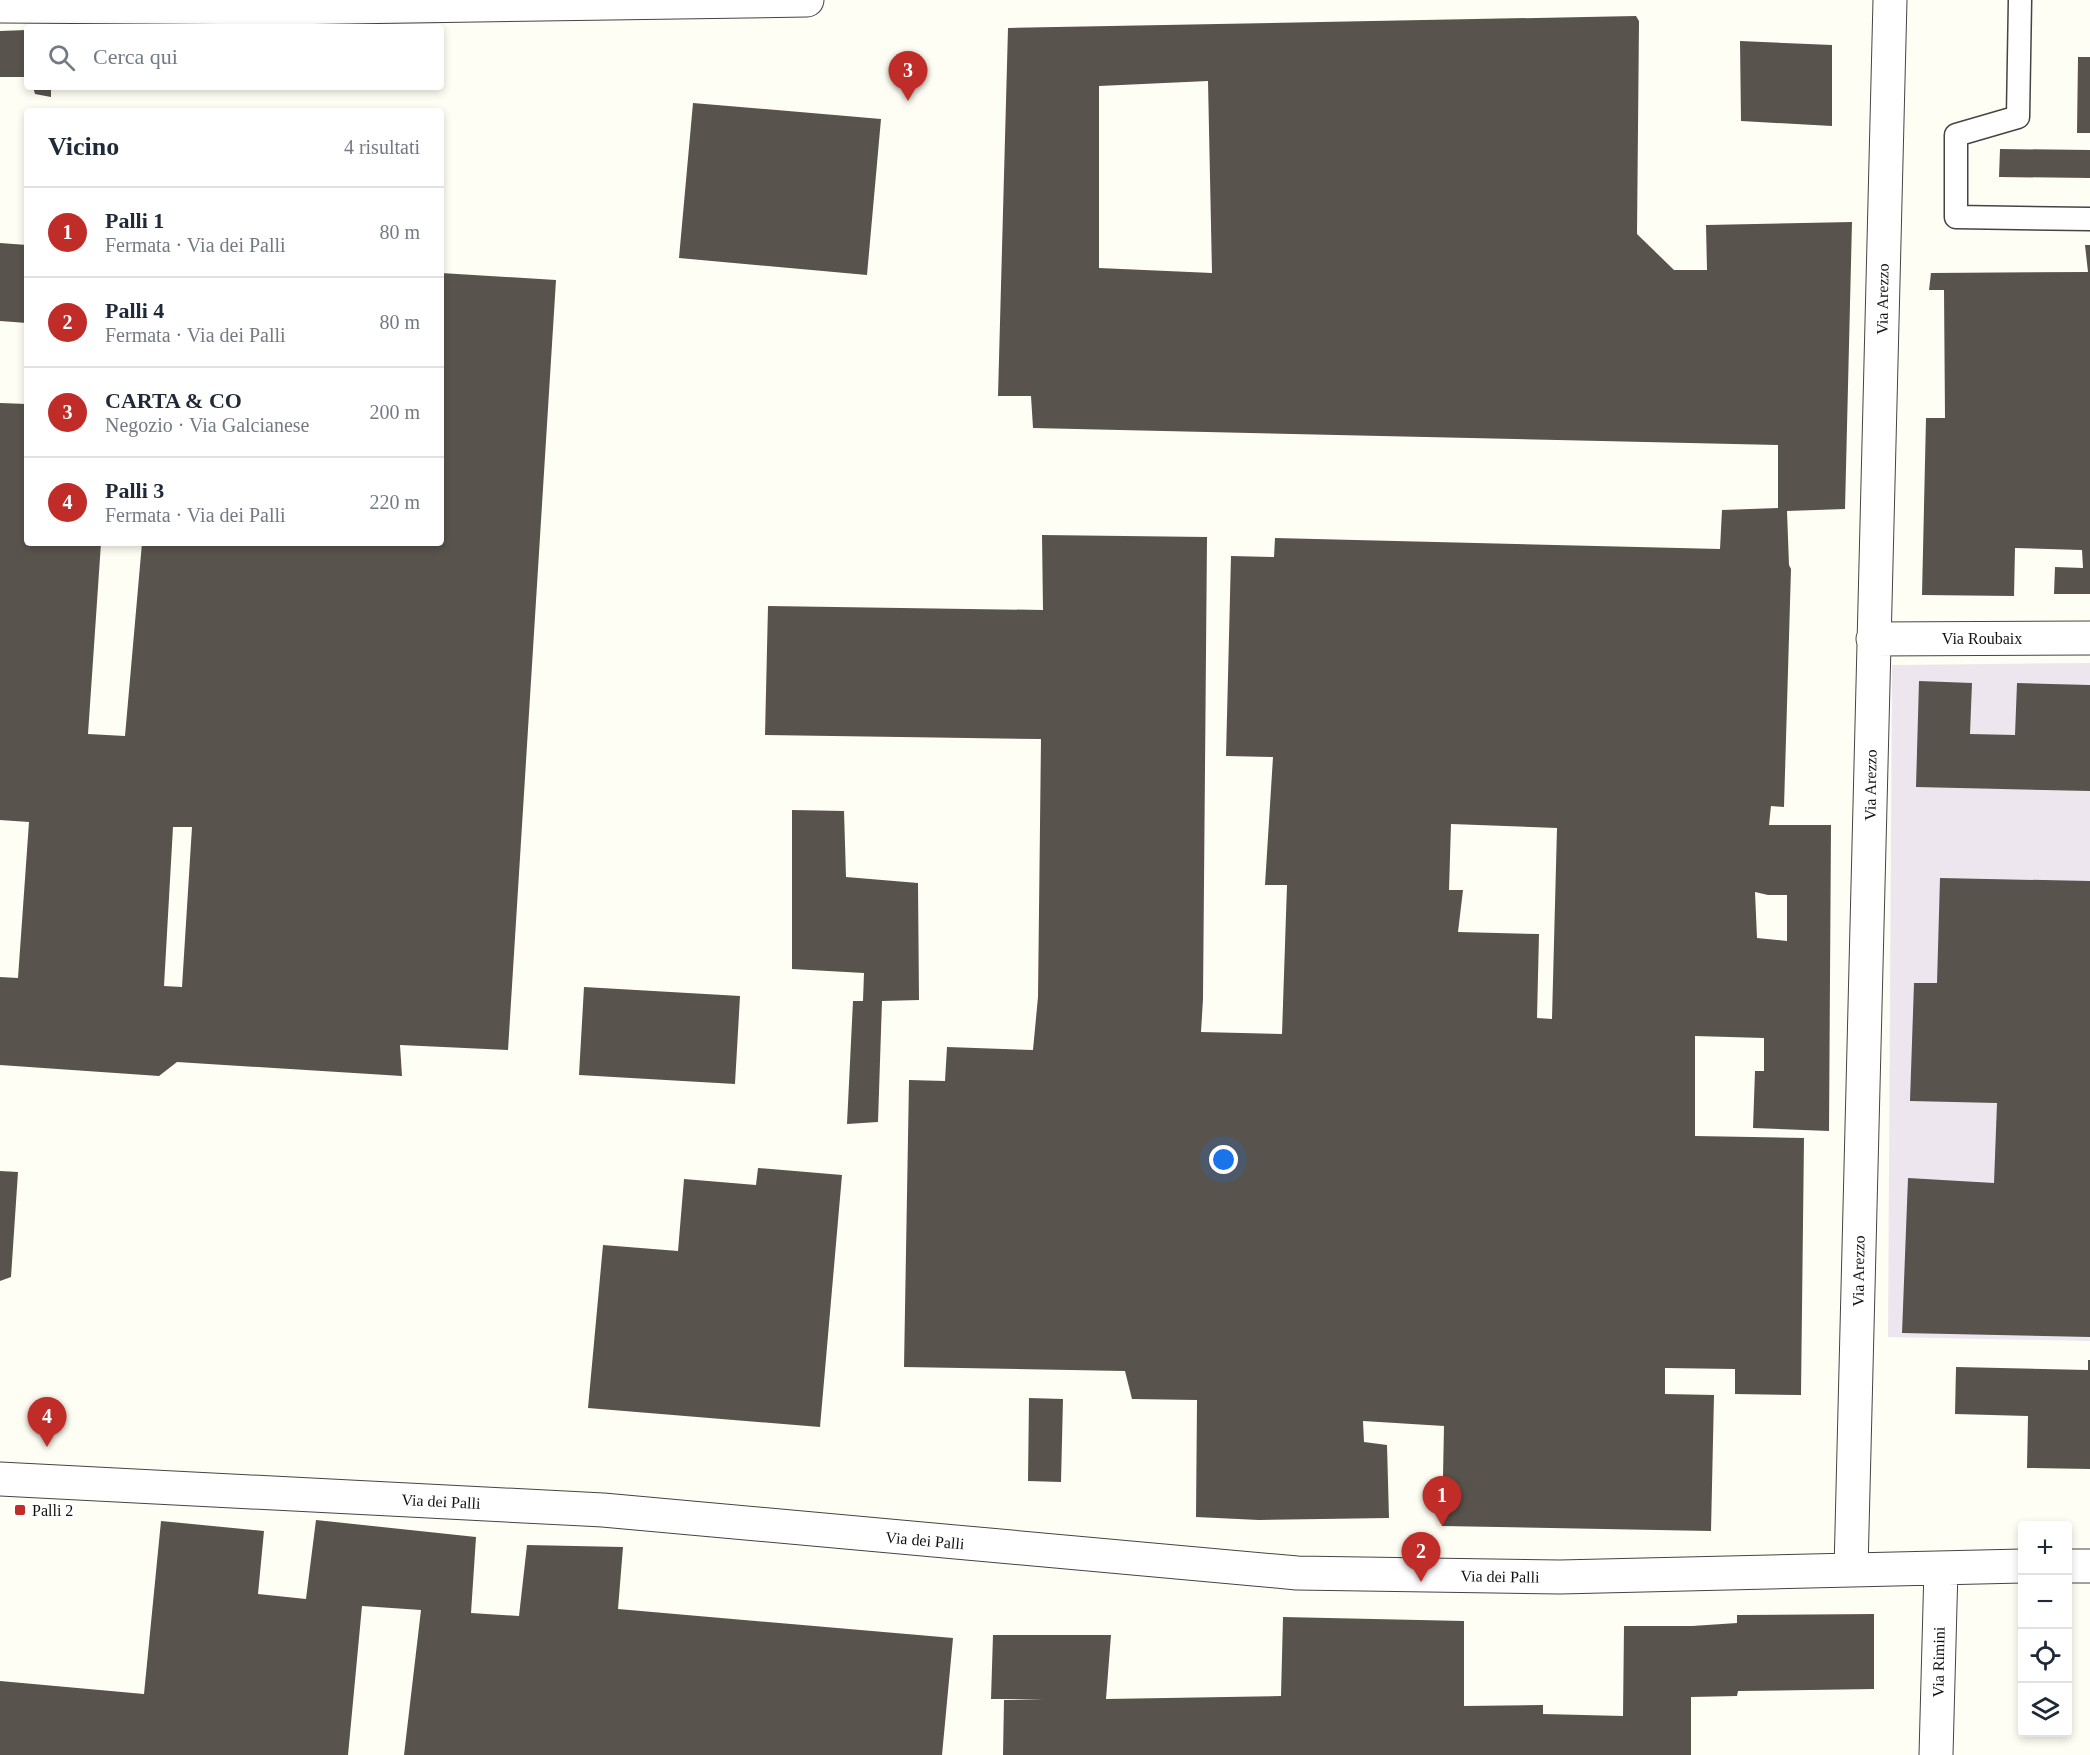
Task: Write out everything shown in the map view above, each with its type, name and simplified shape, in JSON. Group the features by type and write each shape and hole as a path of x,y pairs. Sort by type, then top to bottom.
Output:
{"street":[{"path":"0,6 280,8 524,2 807,0"},
{"name":"Via Arezzo","path":"1851,1570 1890,0"},
{"name":"Via Roubaix","path":"1873,639 2090,638"},
{"name":"Via dei Palli","path":"0,1479 603,1510 1297,1573 1560,1577 2018,1566"},
{"path":"2072,1566 2090,1566"},
{"name":"Via Rimini","path":"1936,1755 1941,1568"}],"lane":[{"path":"2020,0 2018,117 1956,135 1956,217 2090,219"}],"shaded area":[{"path":"2090,663 2090,1341 1888,1337 1892,665"}],"building":[{"path":"1636,16 1639,21 1637,234 1674,270 1707,270 1706,225 1852,222 1845,509 1787,511 1791,569 1784,807 1771,806 1769,825 1831,825 1829,1131 1753,1128 1755,1071 1764,1071 1764,1038 1695,1036 1695,1136 1804,1138 1801,1395 1735,1394 1735,1369 1665,1368 1665,1394 1714,1395 1711,1531 1442,1526 1444,1426 1363,1421 1364,1442 1387,1445 1389,1518 1259,1520 1196,1517 1197,1400 1132,1399 1125,1371 904,1367 909,1080 945,1081 947,1047 1033,1050 1038,997 1041,739 765,735 768,606 1043,610 1042,535 1207,537 1201,1032 1282,1034 1287,885 1265,885 1273,757 1226,756 1231,556 1274,557 1275,538 1720,549 1722,510 1778,508 1778,445 1033,428 1031,396 998,396 1008,28","holes":["1208,81 1212,273 1099,268 1099,86","1451,824 1557,828 1552,1019 1537,1018 1539,934 1458,932 1463,890 1449,890","1755,892 1787,895 1787,941 1757,938"]},
{"path":"24,30 24,77 0,77 0,31"},
{"path":"1740,41 1832,45 1832,126 1741,121"},
{"path":"2078,57 2090,57 2090,133 2077,133"},
{"path":"34,90 51,90 51,97 35,94"},
{"path":"693,103 881,119 867,275 679,258"},
{"path":"2000,149 2090,150 2090,178 1999,177"},
{"path":"0,243 24,245 24,323 0,321"},
{"path":"2085,245 2090,245 2090,594 2054,594 2055,567 2083,568 2082,550 2015,548 2014,596 1922,595 1926,418 1945,418 1944,290 1929,290 1931,273 2088,272"},
{"path":"444,273 556,280 508,1050 400,1045 402,1076 177,1062 159,1076 0,1065 0,977 18,978 29,822 0,820 0,403 24,404 24,546 101,546 88,734 125,736 142,546 444,546","holes":["173,827 192,827 182,987 164,986"]},
{"path":"1919,681 1972,683 1970,734 2015,735 2017,683 2090,685 2090,791 1916,787"},
{"path":"792,810 844,811 846,877 918,883 919,1000 882,1001 878,1122 847,1124 853,1001 863,1001 864,973 792,969"},
{"path":"1940,878 2090,881 2090,1337 1902,1333 1908,1178 1994,1183 1997,1103 1910,1101 1914,983 1937,983"},
{"path":"584,987 740,996 735,1084 579,1075"},
{"path":"758,1168 842,1175 820,1427 588,1408 603,1245 678,1251 684,1179 756,1185"},
{"path":"0,1171 18,1172 11,1277 0,1281"},
{"path":"2088,1360 2090,1360 2090,1469 2027,1468 2028,1416 1955,1414 1956,1367 2088,1370"},
{"path":"1029,1398 1063,1399 1061,1482 1028,1481"},
{"path":"316,1520 476,1537 471,1613 519,1616 527,1545 623,1547 618,1609 953,1638 942,1755 404,1755 421,1610 362,1606 348,1755 0,1755 0,1681 144,1694 161,1521 264,1531 258,1594 306,1599"},
{"path":"1874,1614 1874,1689 1738,1691 1737,1696 1691,1697 1691,1755 1003,1755 1004,1700 1044,1699 991,1699 993,1635 1111,1635 1106,1699 1281,1696 1283,1617 1464,1621 1464,1706 1543,1705 1543,1714 1623,1716 1624,1626 1692,1626 1737,1623 1737,1615"}],"place":[{"name":"CARTA & CO","path":"908,101"},
{"name":"Palli 3","path":"47,1447"},
{"name":"Palli 2","path":"20,1510"},
{"name":"Palli 1","path":"1442,1526"},
{"name":"Palli 4","path":"1421,1582"}]}
